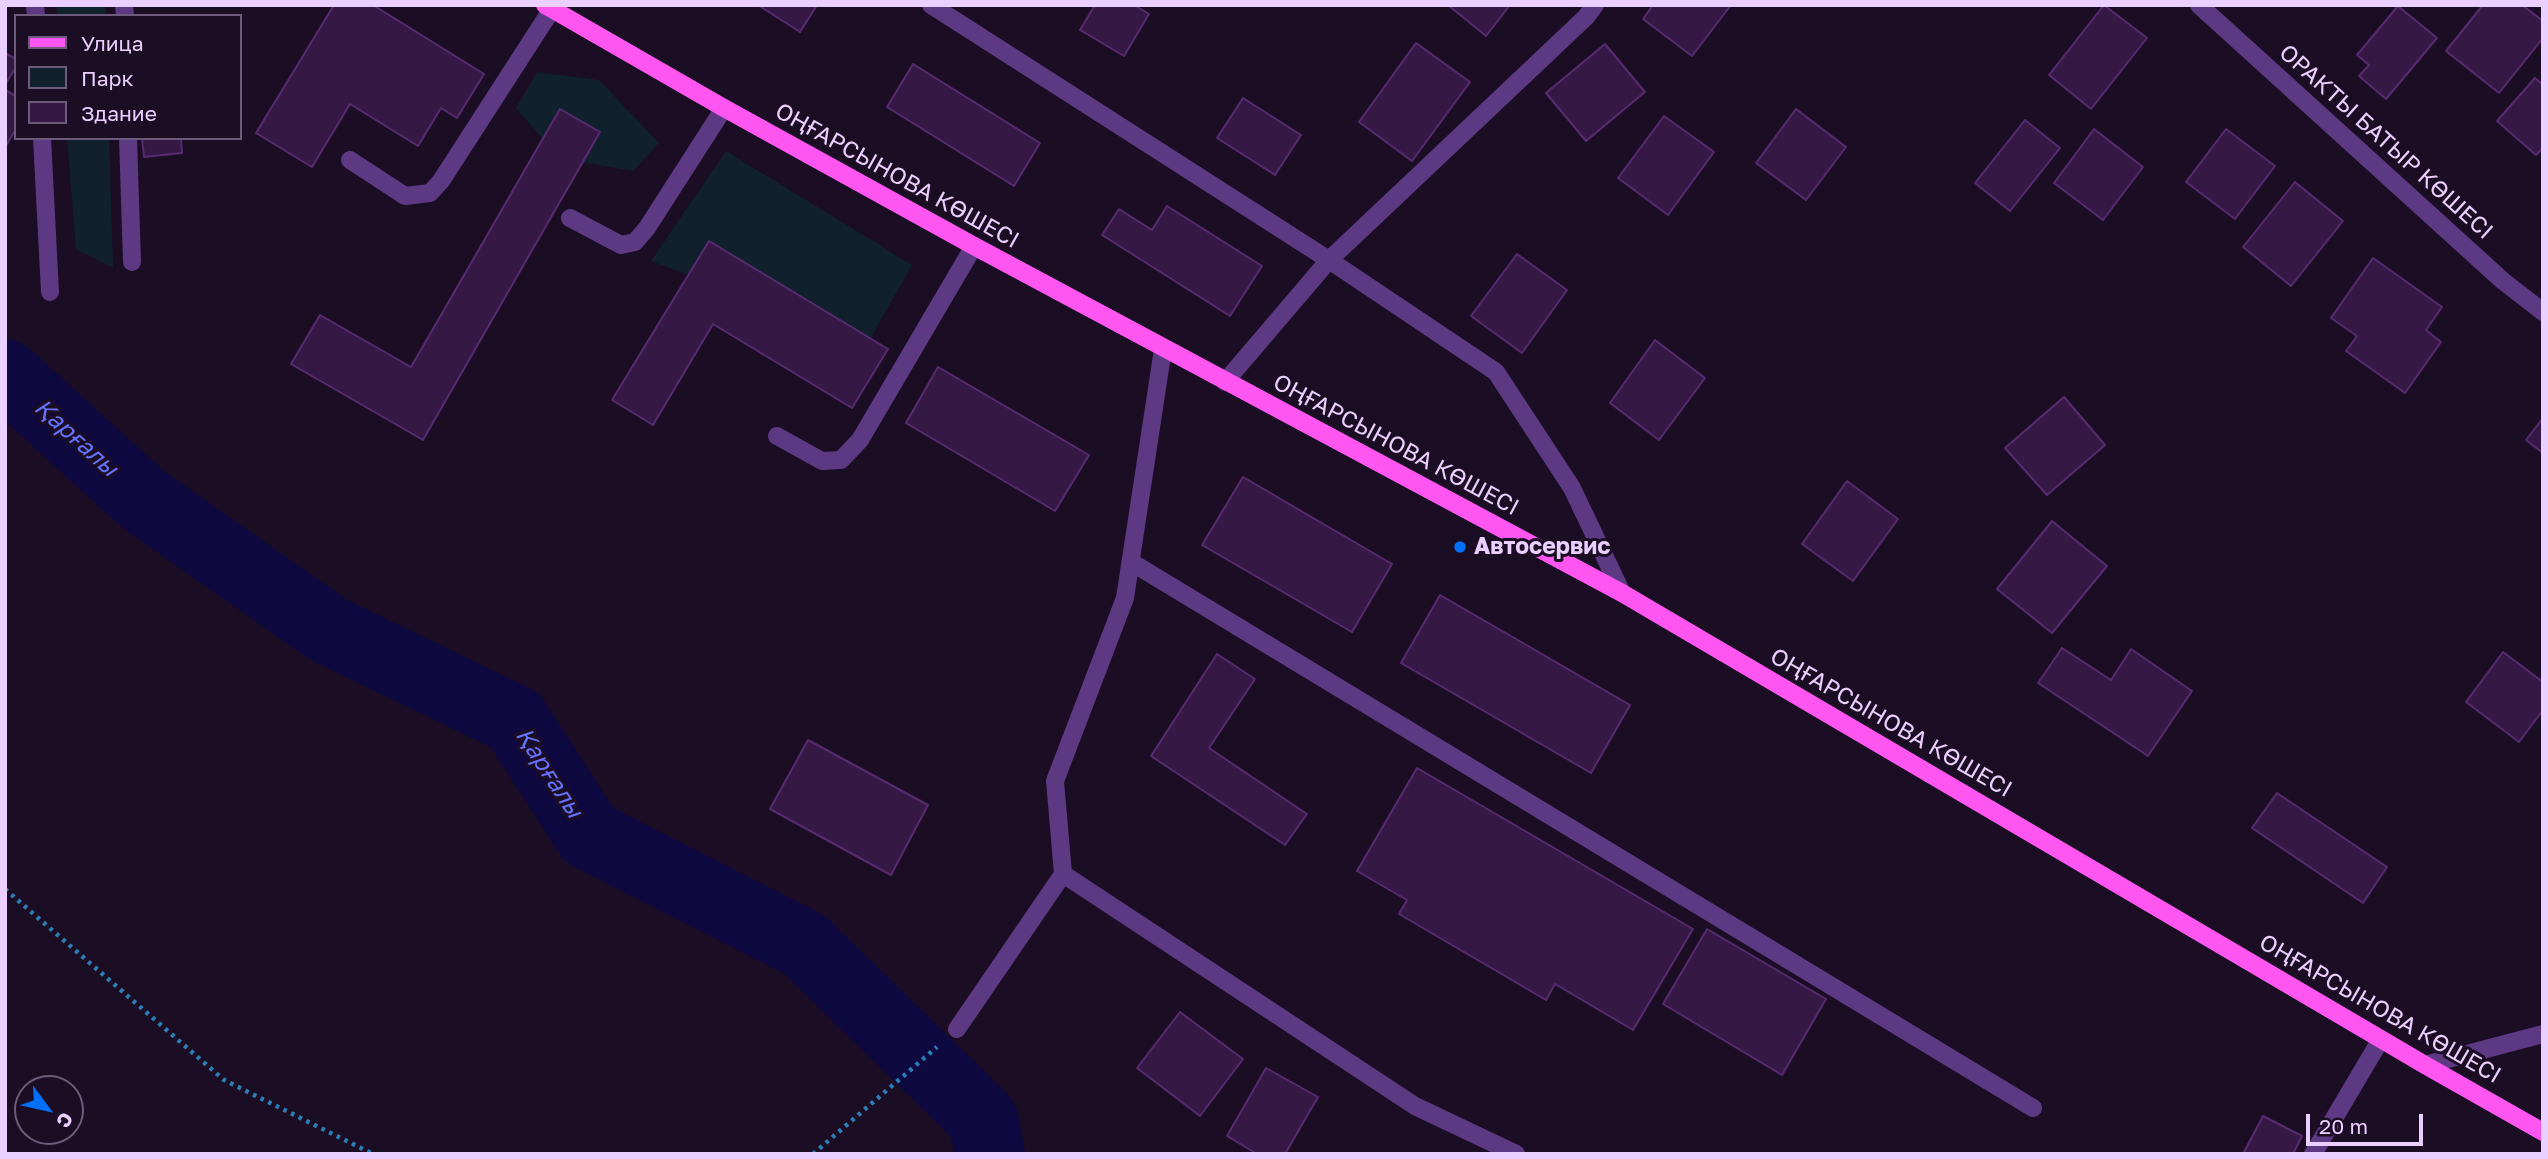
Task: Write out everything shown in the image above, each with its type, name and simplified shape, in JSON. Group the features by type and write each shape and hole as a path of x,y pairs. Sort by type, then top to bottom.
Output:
{"main road":[{"name":"ОҢҒАРСЫНОВА КӨШЕСІ","path":"548,7 974,246 1622,593 2543,1132"}],"street":[{"path":"931,5 1329,260 1496,372 1572,488 1622,593"},
{"path":"1225,382 1329,260 1586,17 1595,5"},
{"name":"ОРАКТЫ БАТЫР КӨШЕСІ","path":"2199,5 2503,281 2543,312"},
{"path":"350,160 405,196 429,193 441,181 548,7"},
{"path":"570,218 621,244 635,242 647,228 724,108"},
{"path":"42,140 50,292"},
{"path":"128,140 132,262"},
{"path":"777,436 821,461 841,460 860,440 974,246"},
{"path":"957,1029 1063,874 1055,781 1125,598 1163,349"},
{"path":"1131,562 2033,1108"},
{"path":"1063,874 1415,1106 1516,1154"},
{"path":"2425,1065 2543,1034"},
{"path":"2313,1154 2381,1039"}],"path":[{"path":"5,889 224,1080 373,1154"},
{"path":"813,1154 957,1029"}],"green space":[{"path":"56,5 105,5 106,14 57,14"},
{"path":"537,72 599,80 659,143 633,171 583,162 600,132 560,109 543,139 516,108"},
{"path":"67,140 109,140 113,268 76,249"},
{"path":"726,151 912,265 870,339 709,241 688,275 651,261"}],"building":[{"path":"334,5 373,5 484,74 457,118 441,108 418,146 350,104 312,167 256,133"},
{"path":"758,5 817,5 800,32"},
{"path":"1095,5 1134,5 1149,14 1124,56 1080,30"},
{"path":"1448,5 1510,5 1486,36"},
{"path":"1653,5 1731,5 1692,56 1643,19"},
{"path":"2104,5 2147,38 2091,109 2049,75"},
{"path":"2483,5 2522,5 2543,21 2543,38 2499,93 2446,51"},
{"path":"2398,6 2437,38 2386,99 2359,76 2369,65 2357,55"},
{"path":"1416,43 1470,82 1412,161 1359,122"},
{"path":"1605,44 1645,92 1586,141 1546,93"},
{"path":"5,53 14,58 14,70 5,85"},
{"path":"913,64 1040,143 1014,186 887,107"},
{"path":"2535,78 2543,85 2543,148 2536,155 2497,121"},
{"path":"5,90 14,95 14,132 5,147"},
{"path":"1243,98 1301,135 1275,175 1217,138"},
{"path":"560,109 600,132 423,440 291,364 320,315 411,367"},
{"path":"1796,109 1846,147 1806,200 1756,163"},
{"path":"1664,116 1714,152 1668,215 1618,178"},
{"path":"2025,120 2060,148 2010,211 1975,183"},
{"path":"2094,129 2143,167 2103,220 2054,183"},
{"path":"2226,129 2275,166 2235,219 2186,182"},
{"path":"142,140 181,140 182,153 144,157"},
{"path":"2295,182 2343,221 2291,286 2243,247"},
{"path":"1167,206 1262,266 1230,316 1102,235 1119,209 1152,230"},
{"path":"709,241 888,349 852,408 713,324 653,425 612,400"},
{"path":"1517,254 1567,290 1522,353 1471,316"},
{"path":"2373,258 2442,307 2426,330 2441,342 2405,393 2346,351 2357,336 2331,318"},
{"path":"1655,340 1705,378 1659,440 1610,403"},
{"path":"938,367 1089,455 1055,511 906,423"},
{"path":"2064,397 2105,445 2047,495 2005,448"},
{"path":"2543,418 2543,453 2526,440"},
{"path":"1243,477 1392,564 1352,632 1202,545"},
{"path":"1847,481 1898,519 1853,581 1802,544"},
{"path":"2052,521 2107,566 2052,633 1997,589"},
{"path":"1440,595 1630,705 1591,773 1401,663"},
{"path":"2062,648 2111,680 2131,649 2192,691 2148,756 2038,683"},
{"path":"2503,652 2543,682 2543,710 2519,742 2466,702"},
{"path":"1217,654 1255,679 1209,748 1307,814 1285,845 1151,756"},
{"path":"808,740 928,805 891,875 770,809"},
{"path":"1417,768 1693,929 1633,1030 1555,984 1546,1000 1399,914 1407,900 1357,871"},
{"path":"2277,793 2387,867 2363,903 2252,828"},
{"path":"1707,929 1826,999 1782,1075 1663,1004"},
{"path":"1180,1012 1243,1059 1200,1116 1137,1068"},
{"path":"1266,1068 1318,1097 1285,1154 1257,1154 1227,1136"},
{"path":"2263,1116 2302,1136 2293,1154 2243,1154"}],"waterway":[{"name":"Қарғалы","path":"5,374 144,500 329,630 515,720 589,835 805,945 983,1119 990,1154"}],"place":[{"name":"Автосервис","path":"1460,547"}]}
